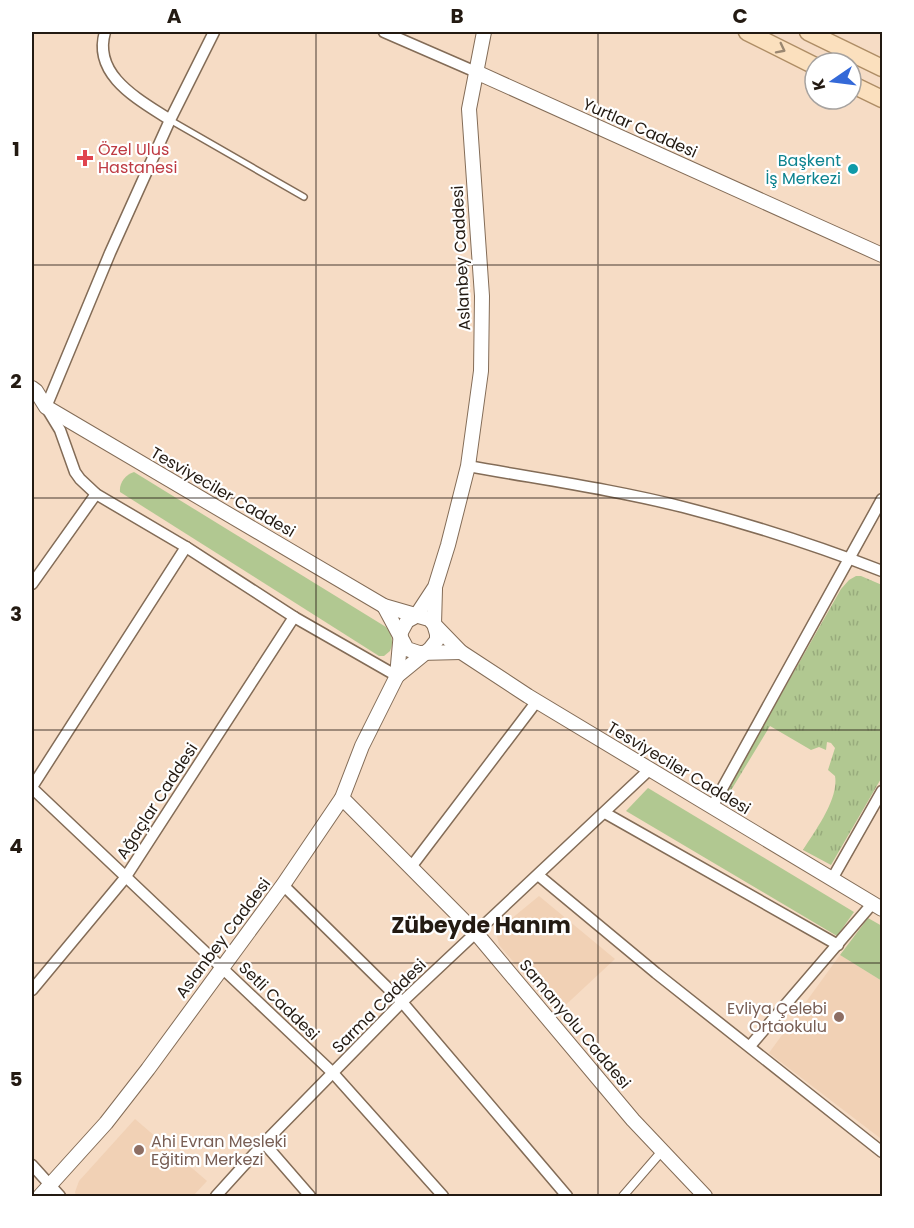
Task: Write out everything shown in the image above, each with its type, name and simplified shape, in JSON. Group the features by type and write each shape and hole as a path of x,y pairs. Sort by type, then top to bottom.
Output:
{"main road":[{"path":"747,32 803,60"},
{"path":"808,32 882,68"},
{"path":"863,90 882,99"}],"street":[{"path":"105,32 102,47 106,64 115,79 136,98 170,120"},
{"path":"46,407 110,253 170,120 214,32"},
{"name":"Yurtlar Caddesi","path":"384,32 882,255"},
{"name":"Aslanbey Caddesi","path":"435,587 468,466 481,371 482,296 469,109 484,32"},
{"name":"Tesviyeciler Caddesi","path":"32,388 46,407 384,606 416,616"},
{"path":"32,410 46,407"},
{"path":"46,407 60,430 75,472 80,480 96,494 186,547 294,617 397,676"},
{"path":"468,466 604,490 683,507 849,558 882,571"},
{"path":"32,584 96,494"},
{"path":"712,807 882,500"},
{"path":"32,788 186,547"},
{"path":"397,676 403,626 416,616 435,587"},
{"path":"397,676 437,640 434,624 435,587"},
{"path":"384,606 407,649 419,653 461,652"},
{"path":"416,616 424,617 434,624"},
{"name":"Ağaçlar Caddesi","path":"32,990 125,878 294,617"},
{"name":"Tesviyeciler Caddesi","path":"434,624 461,652 537,701 877,906"},
{"name":"Aslanbey Caddesi","path":"40,1197 120,1105 283,885 342,798 362,746 397,676"},
{"path":"411,867 537,701"},
{"name":"Sarma Caddesi","path":"216,1197 264,1143 402,1002 649,770"},
{"name":"Setli Caddesi","path":"32,788 333,1073 443,1197"},
{"path":"832,879 882,791"},
{"name":"Samanyolu Caddesi","path":"342,798 476,933 633,1120 705,1197"},
{"path":"605,813 838,945"},
{"path":"538,875 656,973 882,1152"},
{"path":"283,885 402,1002 567,1197"},
{"path":"750,1046 838,945 877,906"},
{"path":"264,1143 310,1197"},
{"path":"623,1197 662,1151"},
{"path":"32,1165 60,1197"}],"lane":[{"path":"170,120 304,197"}],"shaded area":[{"path":"539,896 615,959 557,1013 499,945 497,936 499,929"},
{"name":"Evliya Çelebi Ortaokulu","path":"840,955 882,981 882,1132 880,1138 769,1053"},
{"name":"Ahi Evran Mesleki Eğitim Merkezi","path":"135,1119 207,1181 193,1196 76,1196 79,1181"}],"green space":[{"path":"134,472 386,627 392,638 390,651 384,656 379,656 120,492 123,480"},
{"path":"856,576 882,585 882,777 831,865 803,850 830,805 833,795 835,776 828,770 835,748 831,743 827,742 826,750 819,747 811,750 770,726 727,797 724,795 841,589"},
{"path":"648,788 854,912 837,936 626,811"},
{"path":"868,918 882,926 882,981 840,955"}],"place":[{"name":"Özel Ulus Hastanesi","path":"85,158"},
{"name":"Başkent İş Merkezi","path":"853,169"},
{"name":"Evliya Çelebi Ortaokulu","path":"839,1017"},
{"name":"Ahi Evran Mesleki Eğitim Merkezi","path":"139,1150"}],"district":[{"name":"Zübeyde Hanım","path":"481,925"}]}
